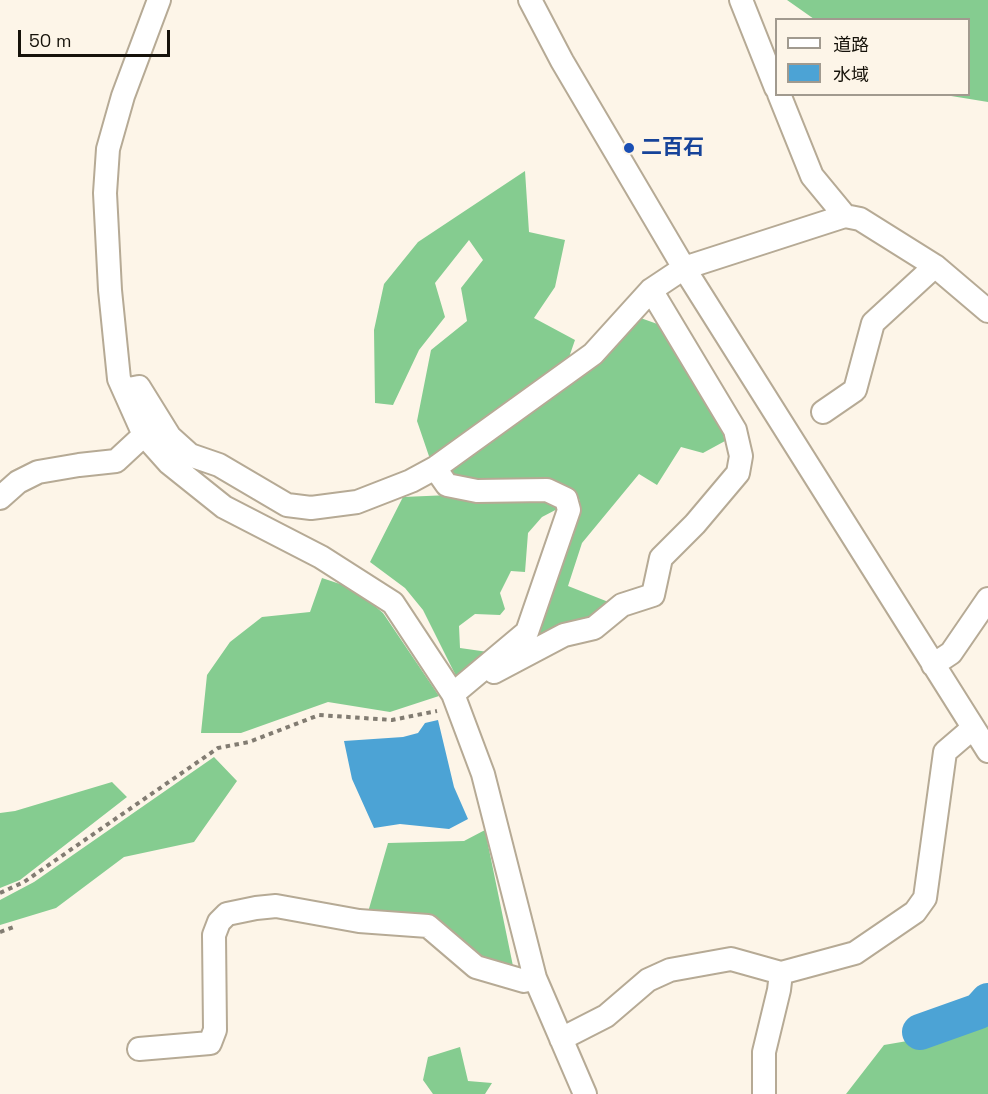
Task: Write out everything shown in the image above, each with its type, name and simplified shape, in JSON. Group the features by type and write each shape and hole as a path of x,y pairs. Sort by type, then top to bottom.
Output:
{"street":[{"path":"159,0 123,96 108,149 105,193 110,290 119,379 144,435 169,462 224,507 321,557 393,603 453,694 483,774 535,978 585,1094"},
{"path":"530,0 568,71 684,268 988,751"},
{"path":"741,0 775,83"},
{"path":"780,96 812,176 845,216"},
{"path":"124,390 139,387 171,437 190,454 219,465 287,505 311,508 357,502 411,481 435,468 593,354 651,290 684,268 845,216 860,219 935,266 988,311"},
{"path":"822,412 855,390 873,323 935,266"},
{"path":"478,672 489,674 564,635 594,628 622,604 653,595 661,558 695,524 738,473 741,456 735,430 651,290"},
{"path":"0,498 18,482 38,472 116,461 144,435"},
{"path":"435,468 447,485 477,490 547,490 566,499 569,510 527,632 453,694"},
{"path":"933,665 951,653 988,599"},
{"path":"561,1039 606,1016 648,980 670,970 731,959 781,973 855,953 915,912 925,898 945,752 973,728"},
{"path":"140,1049 210,1043 215,1030 214,934 219,922 227,914 256,908 276,906 359,921 428,926 476,967 524,981 535,978"},
{"path":"764,1094 764,1052 781,973"}],"path":[{"path":"0,893 24,882 218,748 249,742 319,715 392,720 443,710 453,694"},
{"path":"0,932 14,927"}],"green space":[{"path":"787,0 988,0 988,102 951,96 970,96 970,18 813,18"},
{"path":"525,171 529,232 565,240 555,287 534,318 575,340 566,366 431,462 417,421 431,350 467,321 461,288 483,260 469,240 435,283 445,317 419,350 393,405 375,403 374,330 384,284 418,242"},
{"path":"635,316 663,326 715,408 725,441 703,453 681,447 657,485 639,474 582,543 568,586 611,603 591,624 523,650 533,634 580,500 548,488 447,476 440,468"},
{"path":"473,494 548,495 563,506 542,517 528,533 525,572 511,571 500,593 505,609 500,615 475,614 459,626 460,648 488,652 473,668 456,676 423,610 405,588 370,562 403,497"},
{"path":"322,578 355,589 383,613 439,696 390,712 328,702 241,733 201,733 207,675 230,642 262,617 310,612"},
{"path":"214,757 237,781 194,842 124,857 56,908 0,925 0,900 34,882"},
{"path":"112,782 127,797 20,880 0,888 0,813 15,811"},
{"path":"485,830 513,966 366,919 388,843 464,841"},
{"path":"988,1012 988,1094 846,1094 884,1045 919,1039"},
{"path":"460,1047 468,1081 492,1083 485,1094 433,1094 423,1080 428,1057"}],"water":[{"path":"438,720 454,787 468,819 449,829 400,824 374,828 352,779 344,741 403,737 418,733 425,723"}],"waterway":[{"path":"920,1032 979,1011 988,1001"}],"place":[{"name":"二百石","path":"629,148"}]}
